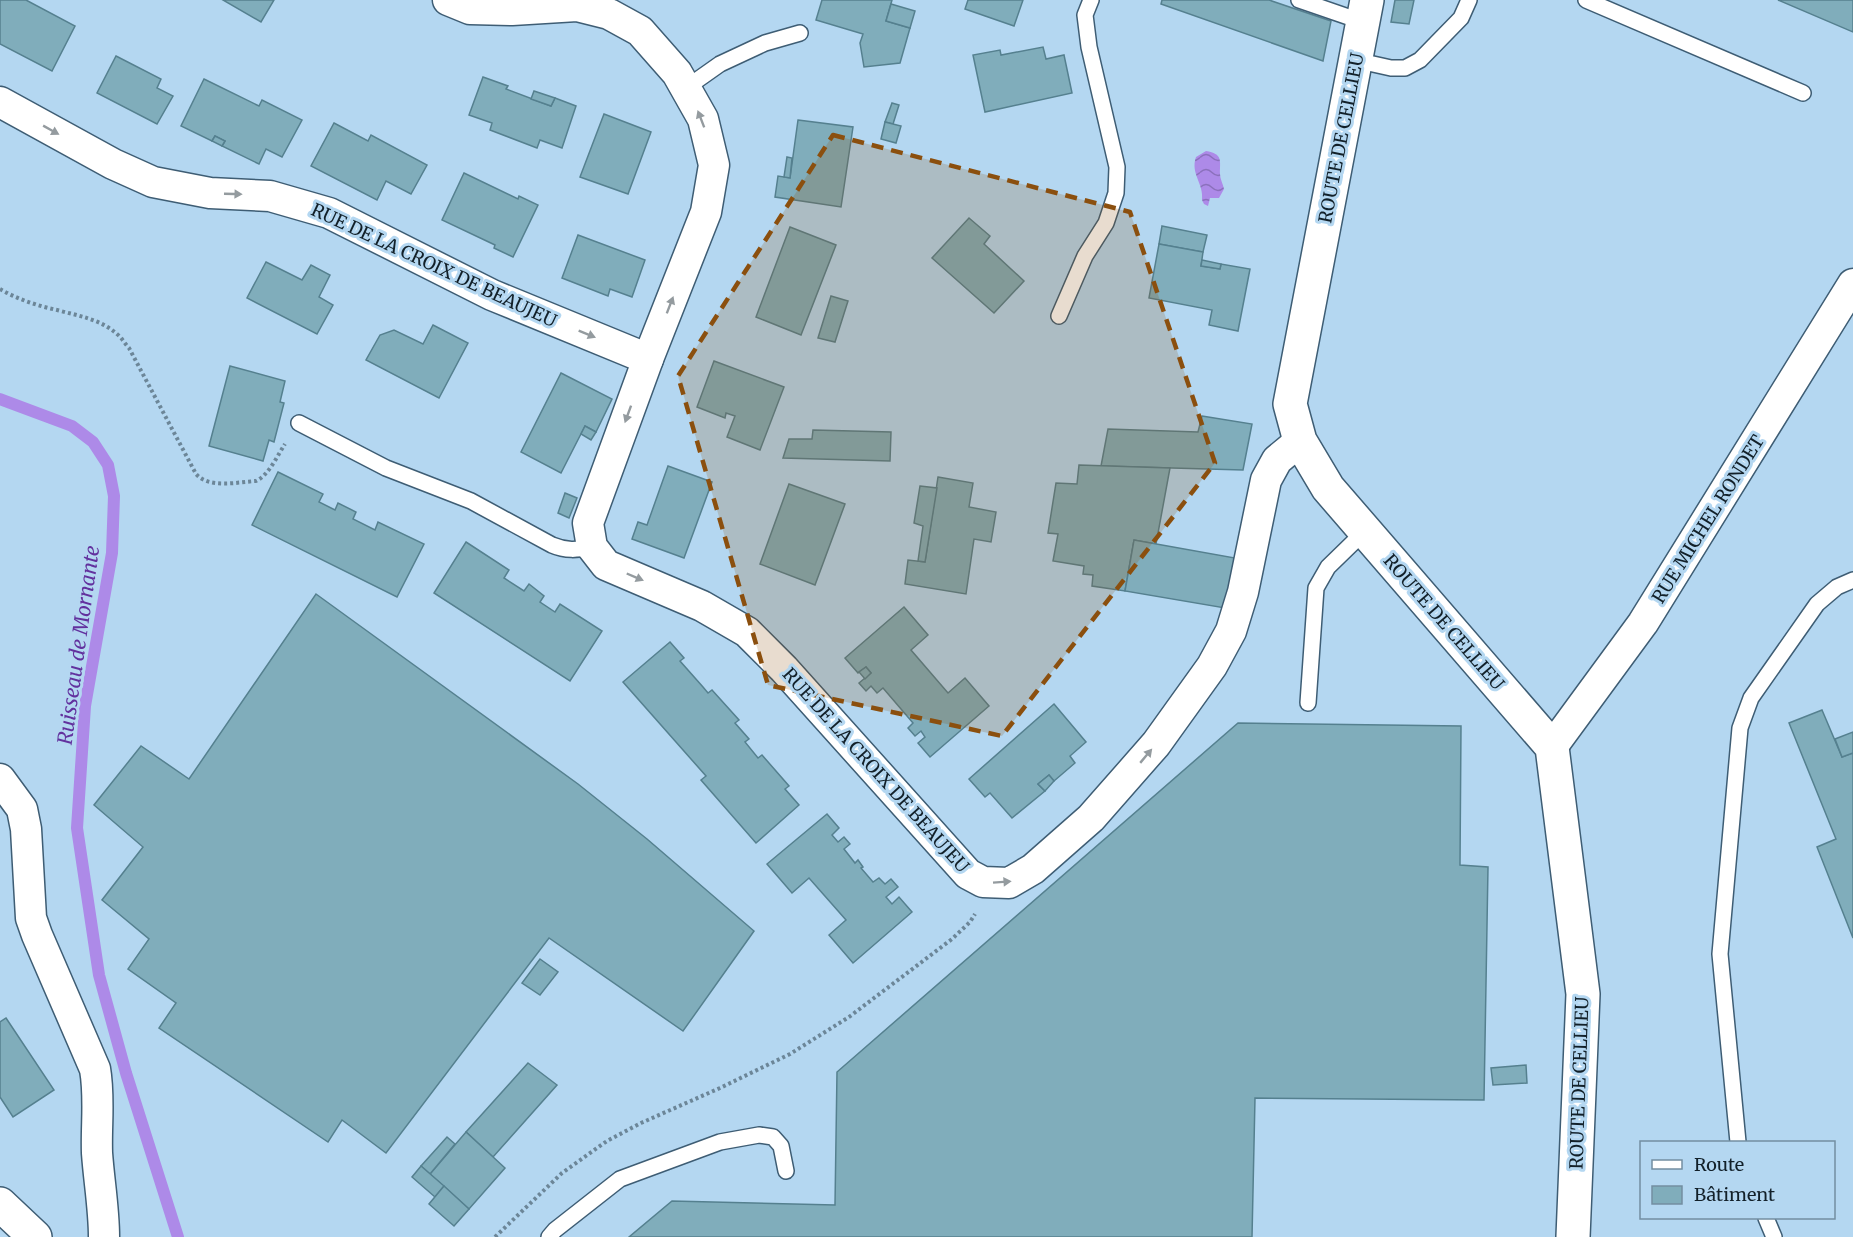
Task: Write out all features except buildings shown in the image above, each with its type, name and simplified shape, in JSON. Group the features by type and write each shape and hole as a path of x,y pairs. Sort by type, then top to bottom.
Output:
{"street":[{"path":"448,0 470,9 512,10 593,5 640,31 677,73 703,119 714,165 706,212 648,359 588,523 592,547"},
{"name":"ROUTE DE CELLIEU","path":"1365,11 1290,404 1300,441 1328,488 1552,747 1583,994 1573,1237"},
{"name":"RUE DE LA CROIX DE BEAUJEU","path":"0,102 113,164 153,182 210,193 270,196 329,213 492,295 648,359"},
{"name":"RUE MICHEL RONDET","path":"1552,747 1643,623 1853,284"},
{"name":"RUE DE LA CROIX DE BEAUJEU","path":"592,547 606,565 702,606 747,632 784,669 954,861 968,874 983,882 1009,883 1033,869 1091,818 1156,744 1212,666 1231,631 1244,592 1266,480 1277,460 1300,441"},
{"path":"0,779 22,810 26,829 34,927 95,1069 98,1090 97,1153 104,1237"},
{"path":"0,1203 35,1237"}],"lane":[{"path":"1059,316 1085,256 1106,223 1116,193 1117,167 1089,47 1085,15 1091,0"},
{"name":"ROUTE DE CELLIEU","path":"1299,0 1365,11"},
{"path":"1355,60 1391,68 1405,68 1420,60 1461,18 1469,0"},
{"path":"1586,0 1803,93"},
{"path":"686,88 720,64 765,43 800,33"},
{"path":"299,423 386,468 471,501 561,549 575,550 592,547"},
{"path":"1308,703 1316,588 1328,567 1365,531"},
{"path":"1738,1141 1720,954 1740,728 1751,698 1817,604 1837,587 1853,580"},
{"path":"549,1237 620,1179 720,1142 759,1135 773,1137 781,1146 786,1171"},
{"path":"1766,1219 1774,1237"}],"path":[{"path":"0,289 23,300 85,316 119,335 129,348 201,480 217,483 261,479 299,423"},
{"path":"495,1237 562,1173 607,1141 790,1054 849,1017 952,939 970,922 981,904 983,882"}],"highlighted area":[{"path":"833,135 1130,212 1215,463 1002,736 768,685 678,376"}],"water":[{"path":"1206,151 1219,158 1220,176 1224,189 1219,198 1210,198 1208,206 1202,200 1195,168 1196,157"}],"waterway":[{"name":"Ruisseau de Mornante","path":"0,399 72,426 93,442 108,465 114,496 112,553 85,706 77,828 99,975 126,1073 178,1237"}]}
